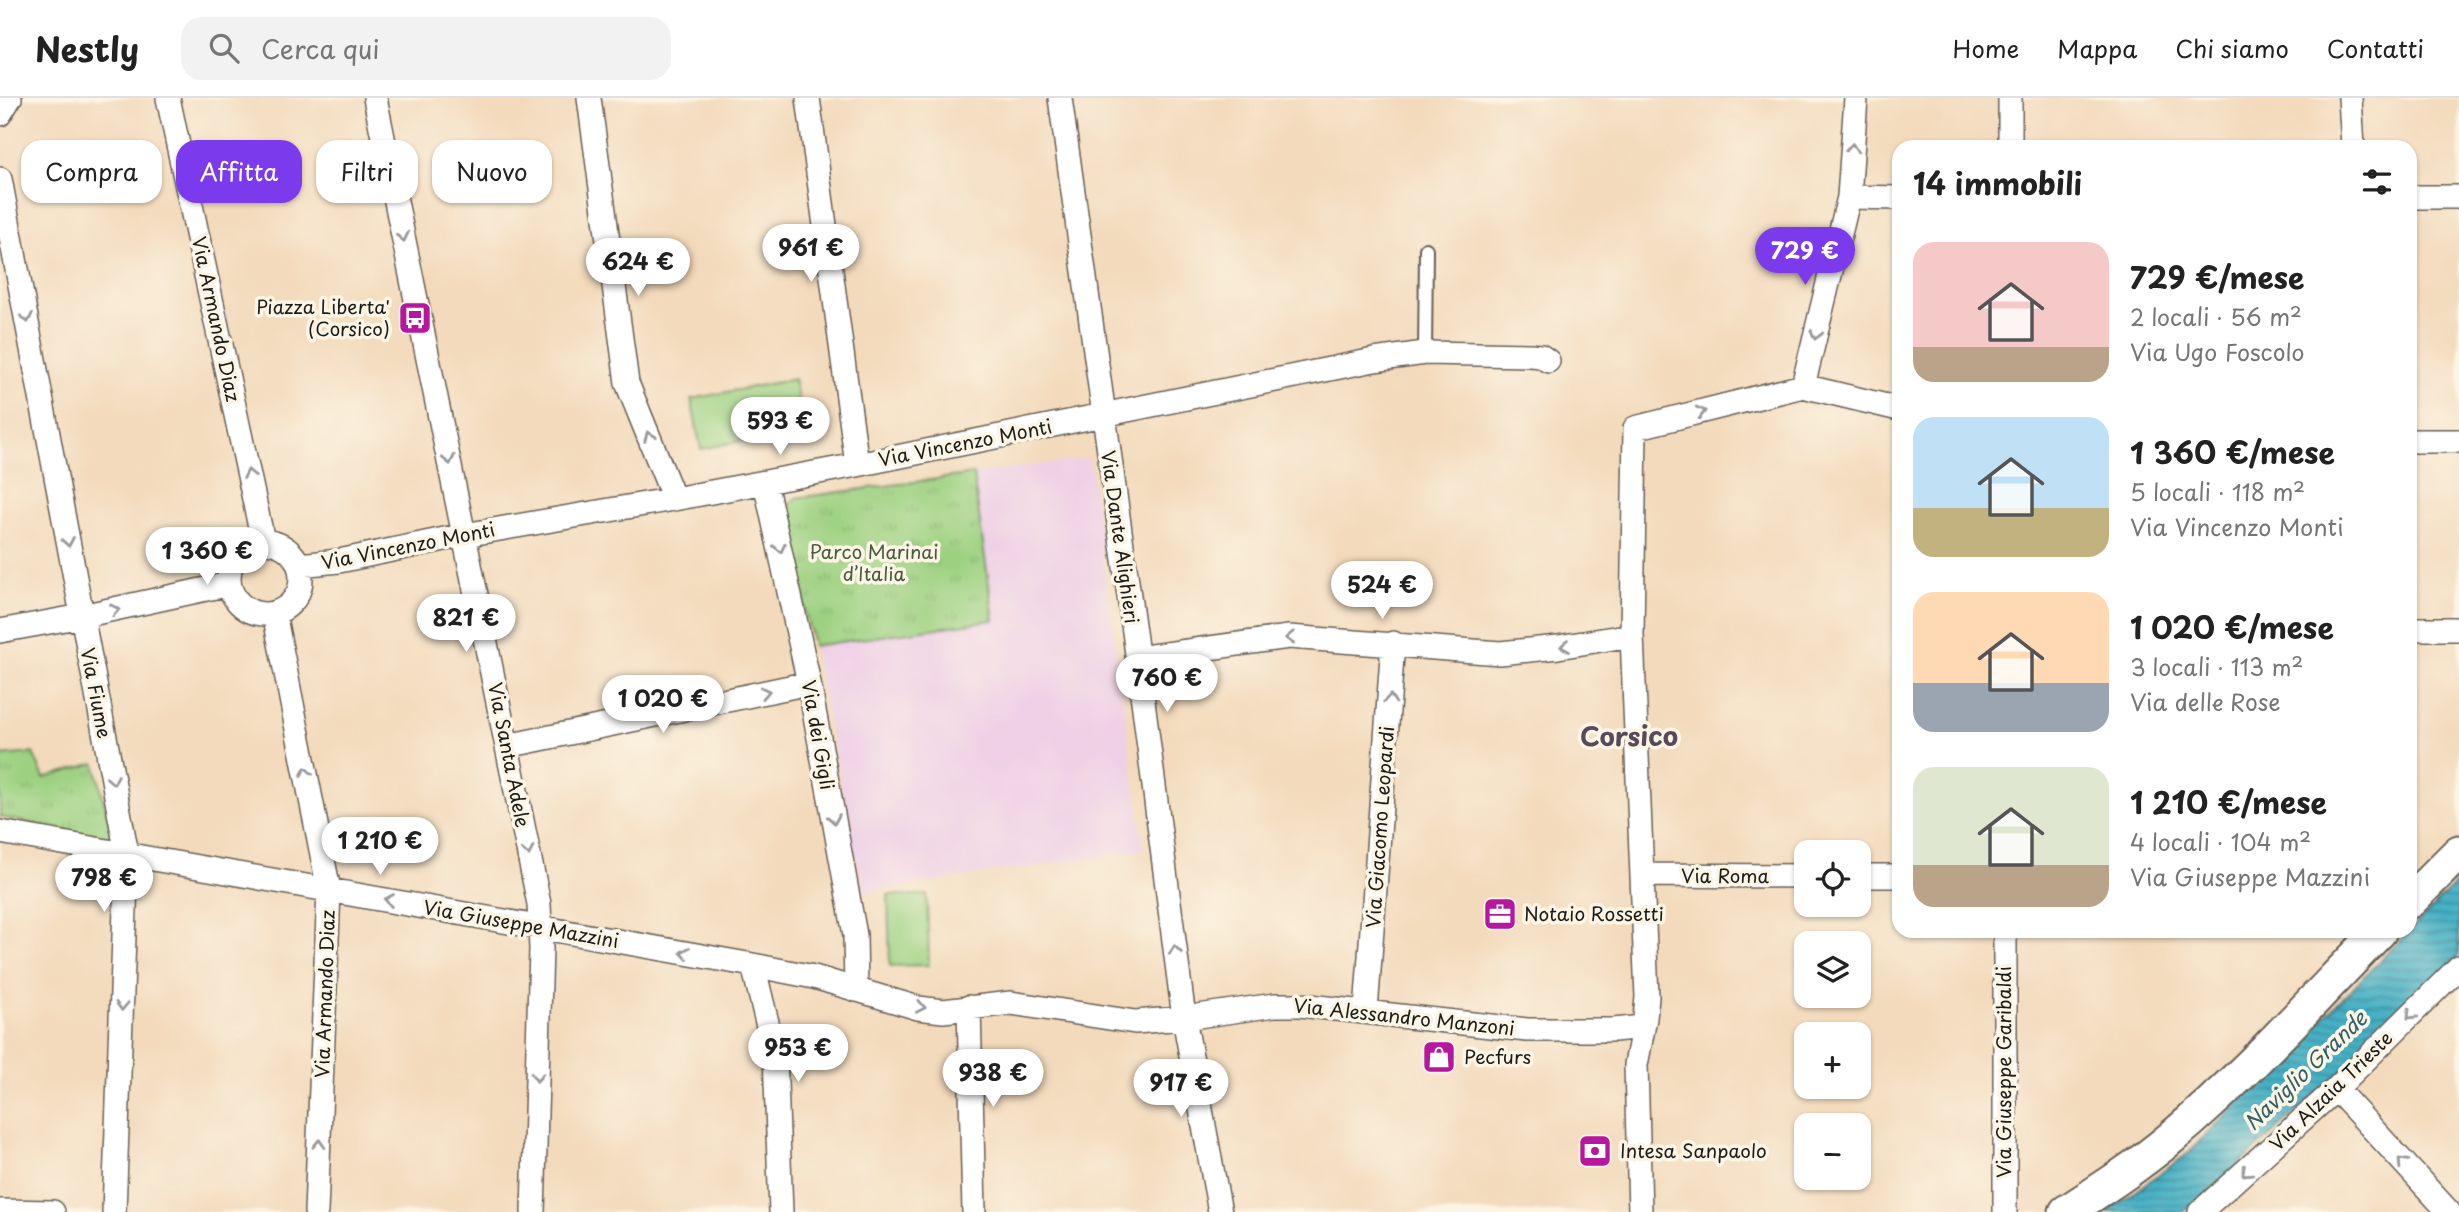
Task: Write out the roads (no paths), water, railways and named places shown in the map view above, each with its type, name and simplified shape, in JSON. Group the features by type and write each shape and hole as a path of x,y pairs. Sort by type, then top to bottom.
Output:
{"main road":[{"path":"2417,889 2459,852"},
{"path":"2066,1212 2118,1179 2170,1139 2216,1098 2373,938"}],"street":[{"path":"0,114 10,98"},
{"name":"Via Armando Diaz","path":"168,98 262,541"},
{"name":"Via Santa Adele","path":"375,98 539,904 541,949 533,1212"},
{"path":"589,98 626,383 674,499"},
{"path":"808,98 857,465"},
{"name":"Via Dante Alighieri","path":"1060,98 1138,658 1184,1018 1220,1212"},
{"path":"1803,386 1849,197 1856,98"},
{"path":"2010,98 2010,140"},
{"path":"2350,98 2353,140"},
{"name":"Via Fiume","path":"0,179 127,854 114,1212"},
{"path":"1849,197 1892,198"},
{"path":"2417,197 2459,197"},
{"name":"Via Vincenzo Monti","path":"299,565 339,561 464,535 857,465 1103,417 1332,368 1425,354 1530,355 1541,356 1548,361"},
{"path":"1640,1212 1636,1065 1647,997 1632,635 1635,428 1803,386 1892,407"},
{"path":"2417,441 2459,441"},
{"name":"Via dei Gigli","path":"765,482 809,683 855,935 856,990"},
{"path":"272,541 289,550 299,565 302,575 298,595 284,609 262,614 250,611 240,605 233,596 228,574 236,555 252,543 272,541"},
{"path":"0,631 82,617 229,584"},
{"name":"Via Armando Diaz","path":"274,613 329,890 316,1212"},
{"path":"2417,629 2459,629"},
{"path":"1138,658 1289,637 1500,653 1632,635"},
{"name":"Via Giacomo Leopardi","path":"1366,1011 1392,643"},
{"path":"507,746 809,683"},
{"name":"Via Giuseppe Mazzini","path":"0,832 753,965"},
{"name":"Via Roma","path":"1643,875 1794,876"},
{"path":"1871,876 1892,876"},
{"name":"Via Giuseppe Garibaldi","path":"2005,938 2005,1212"},
{"path":"753,965 775,1055 781,1212"},
{"name":"Via Alessandro Manzoni","path":"753,965 814,977 918,1008 943,1011 1011,1003 1135,1022 1300,1004 1527,1030 1614,1030 1643,1027"},
{"name":"Via Alzaia Trieste","path":"2200,1212 2336,1089 2459,967"},
{"path":"969,1007 974,1212"},
{"path":"2336,1089 2449,1212"},
{"path":"0,1211 53,1212"}],"lane":[{"path":"1425,354 1426,248"}],"water":[{"name":"Naviglio Grande","path":"2459,881 2459,956 2364,1051 2201,1199 2183,1212 2106,1212 2186,1155 2402,938 2417,938 2417,923"}],"place":[{"name":"Piazza Liberta' (Corsico)","path":"415,318"},
{"name":"Notaio Rossetti","path":"1500,914"},
{"name":"Pecfurs","path":"1439,1057"},
{"name":"Intesa Sanpaolo","path":"1595,1151"}],"district":[{"name":"Corsico","path":"1629,737"}],"park label":[{"name":"Parco Marinai d’Italia","path":"874,563"}]}
